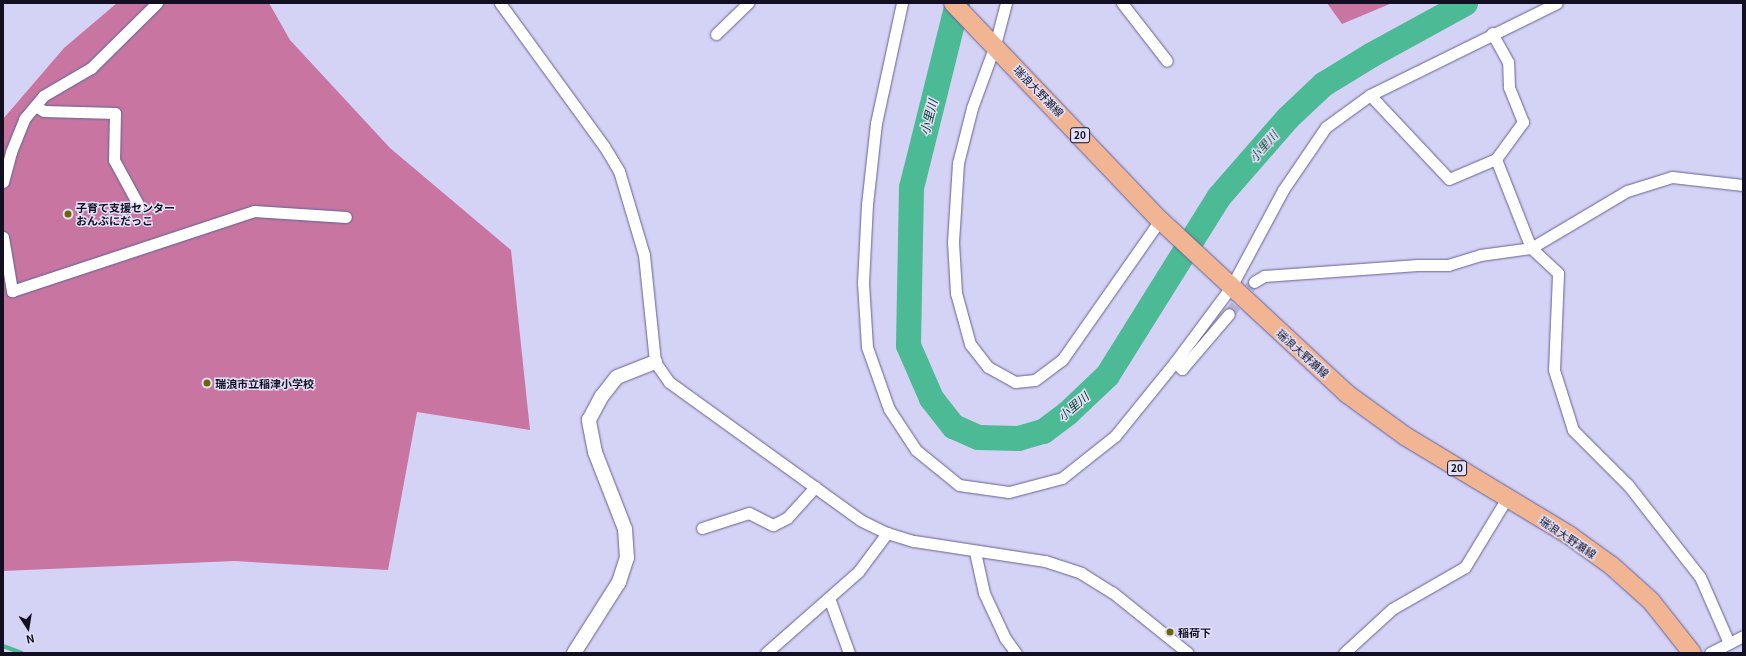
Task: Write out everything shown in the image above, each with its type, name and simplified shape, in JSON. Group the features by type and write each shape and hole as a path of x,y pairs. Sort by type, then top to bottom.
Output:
{"main road":[{"name":"瑞浪大野瀬線","path":"953,3 991,41 1166,226 1346,393 1405,436 1569,535 1612,566 1651,601 1692,653"}],"street":[{"path":"3,182 24,119 42,96 91,68 157,3"},
{"path":"500,3 604,146 619,172 644,255 655,362 669,382 860,520 887,533 975,552 1045,561 1081,573 1112,592 1188,653"},
{"path":"716,34 748,3"},
{"path":"902,3 876,123 867,204 864,283 866,347 889,409 916,450 959,485 1009,492 1062,478 1115,436 1175,362 1283,190 1326,127 1370,95 1492,33 1557,3"},
{"path":"1006,3 991,41 958,163 953,242 956,293 970,344 988,367 1016,382 1035,380 1062,360 1166,226"},
{"path":"1122,3 1167,60"},
{"path":"1370,95 1449,179 1496,159 1523,122 1509,86 1508,62 1492,33"},
{"path":"35,106 44,111 115,113 114,160 139,206"},
{"path":"1496,159 1531,248 1558,273 1554,370 1573,430 1628,485 1700,577 1729,643"},
{"path":"1254,282 1264,276 1418,265 1448,265 1480,255 1531,248 1627,191 1672,177 1743,185"},
{"path":"3,237 12,291 254,211 346,217"},
{"path":"1175,362 1182,369 1229,314"},
{"path":"574,653 619,582 627,558 625,529 595,452 589,420 602,396 617,377 655,362"},
{"path":"702,528 750,513 773,525 787,518 815,487"},
{"path":"1344,653 1392,609 1465,567 1507,498"},
{"path":"766,653 858,572 887,533"},
{"path":"975,552 984,593 1005,638 1016,653"},
{"path":"829,598 849,653"},
{"path":"1710,653 1743,636"}],"shaded area":[{"path":"117,3 269,3 290,40 390,148 511,250 530,430 417,412 388,570 234,561 3,571 3,119 64,48"},
{"path":"1327,3 1392,3 1342,24"}],"waterway":[{"name":"小里川","path":"957,3 911,187 908,345 931,398 953,426 978,437 1018,438 1043,431 1067,413 1107,375 1219,196 1287,118 1323,84 1372,54 1465,3"},
{"path":"3,646 22,653"}],"tunnel":[{"path":"1229,314 1254,282"}],"place":[{"name":"子育て支援センター おんぶにだっこ","path":"68,214"},
{"name":"瑞浪市立稲津小学校","path":"207,383"},
{"name":"稲荷下","path":"1170,632"}]}
